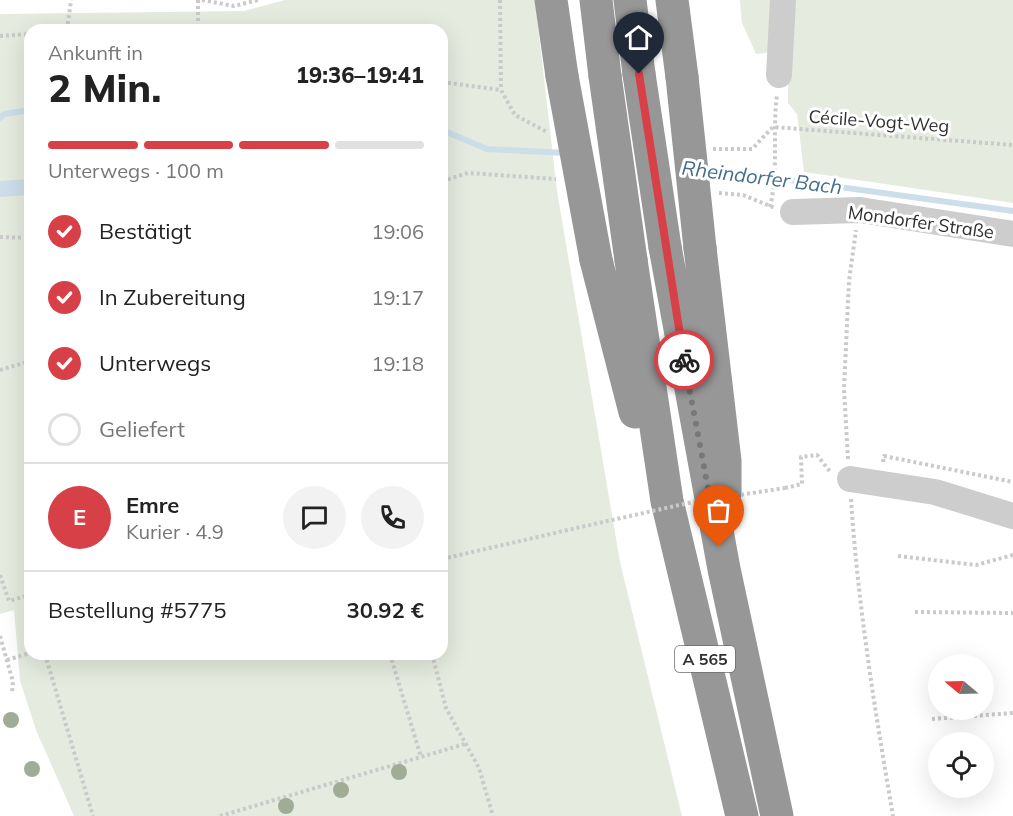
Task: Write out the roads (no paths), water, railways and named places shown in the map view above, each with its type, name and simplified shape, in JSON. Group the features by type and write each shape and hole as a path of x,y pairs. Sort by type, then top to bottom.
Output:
{"highway":[{"path":"551,0 562,76 596,260 646,452 667,501"},
{"name":"A 565","path":"596,0 631,260 667,501 742,816"},
{"name":"A 565","path":"630,0 665,247 724,569 777,816"},
{"path":"672,0 725,461 724,569"}],"street":[{"path":"779,75 783,0"},
{"name":"Mondorfer Straße","path":"782,205 860,210 1013,234"},
{"path":"850,479 935,492 1013,516"}],"water":[{"path":"24,179 24,195 0,197 0,181"}],"waterway":[{"name":"Rheindorfer Bach","path":"0,118 4,114 24,111"},
{"name":"Rheindorfer Bach","path":"448,133 487,149 566,153"},
{"name":"Rheindorfer Bach","path":"702,168 1013,211"}]}
